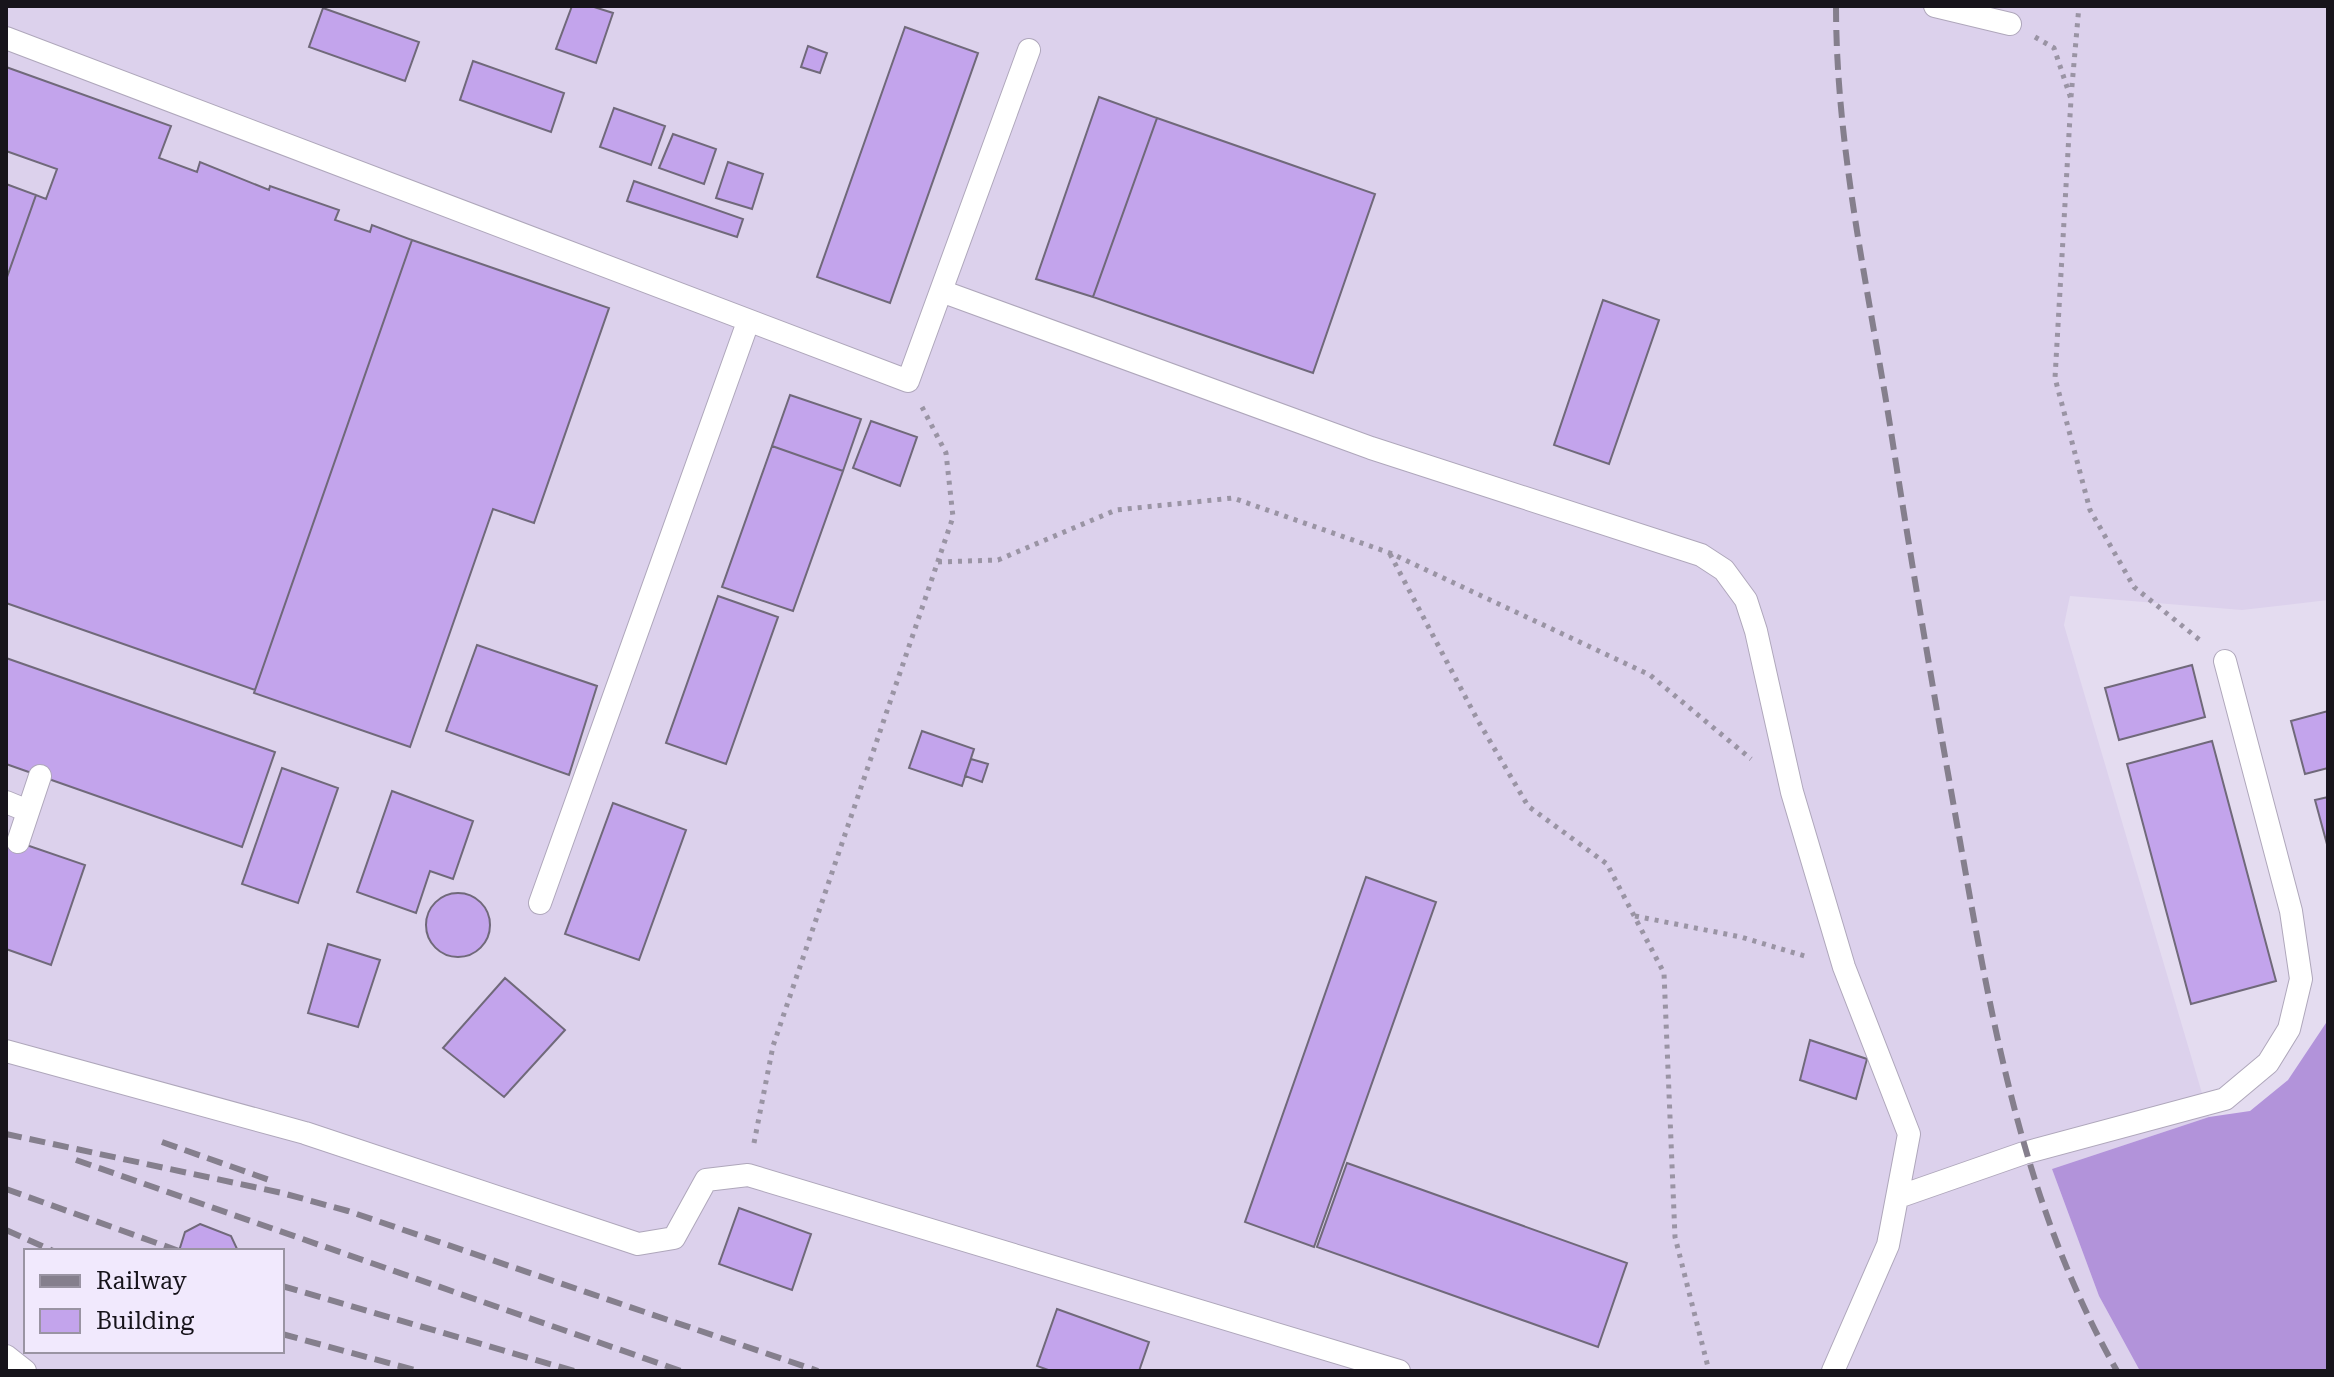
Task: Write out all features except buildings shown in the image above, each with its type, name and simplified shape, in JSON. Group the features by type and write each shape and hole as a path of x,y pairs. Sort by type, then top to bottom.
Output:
{"lane":[{"path":"1935,6 2010,24"},
{"path":"6,38 908,381 1029,50"},
{"path":"941,291 1371,448 1701,555 1724,570 1746,600 1756,631 1792,792 1844,967 1909,1134 1888,1245 1833,1371"},
{"path":"540,903 748,322"},
{"path":"1898,1197 2024,1153 2225,1099 2268,1063 2289,1029 2301,979 2291,911 2225,661"},
{"path":"18,842 40,776"},
{"path":"6,802 28,811"},
{"path":"6,1051 305,1133 638,1244 674,1238 706,1180 748,1175 1399,1371"},
{"path":"6,1356 25,1371"}],"path":[{"path":"2079,6 2055,378 2090,510 2134,587 2225,661"},
{"path":"2010,24 2054,48 2071,99"},
{"path":"748,1175 773,1046 953,517 946,453 908,381"},
{"path":"938,562 998,560 1116,510 1233,498 1390,553 1650,675 1792,792"},
{"path":"1390,553 1477,719 1528,806 1607,864 1664,973 1675,1237 1709,1371"},
{"path":"1634,916 1741,937 1844,967"}],"shaded area":[{"path":"6,6 2328,6 2328,600 2242,610 2070,596 2064,625 2209,1117 2052,1169 2099,1296 2140,1371 6,1371"},
{"path":"2328,1020 2328,1371 2140,1371 2099,1296 2052,1169 2209,1117 2250,1111 2288,1080"}],"railway":[{"path":"1836,6 1842,115 1856,223 1933,690 1985,978 1999,1046 2035,1180 2085,1309 2117,1371"},
{"path":"6,1134 282,1193 348,1211 818,1371"},
{"path":"162,1142 275,1182"},
{"path":"76,1160 681,1371"},
{"path":"6,1189 173,1249"},
{"path":"6,1230 49,1249"},
{"path":"284,1287 574,1371"},
{"path":"284,1335 418,1371"}]}
